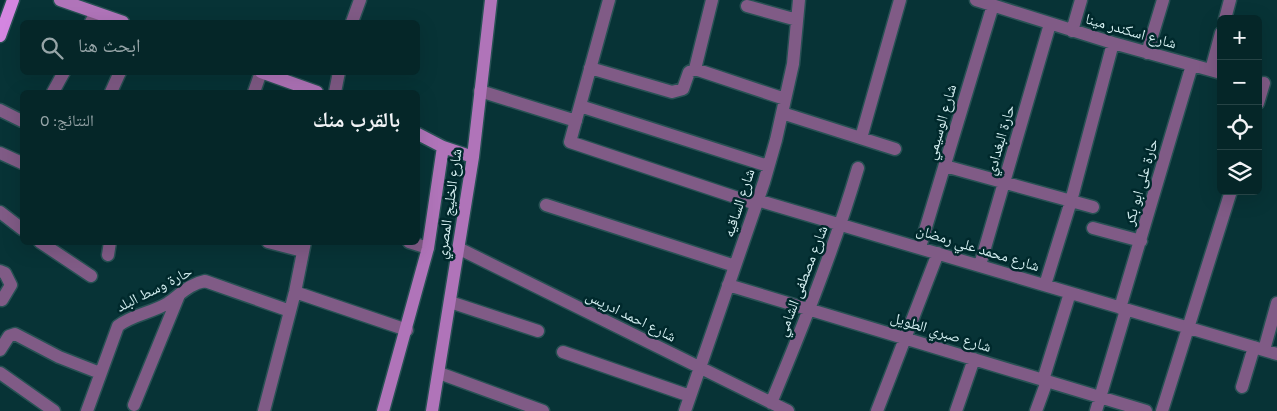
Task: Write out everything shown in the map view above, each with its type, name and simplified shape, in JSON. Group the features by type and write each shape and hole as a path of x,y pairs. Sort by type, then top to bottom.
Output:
{"main road":[{"path":"0,36 13,0"},
{"path":"60,0 93,18 108,20"},
{"name":"شارع الخليج المصري","path":"432,411 460,249 492,0"},
{"path":"269,75 311,90"},
{"path":"420,135 473,158"},
{"name":"شارع الخليج المصري","path":"383,411 407,330 428,248 443,146"}],"street":[{"path":"353,20 360,0"},
{"path":"480,91 576,121 609,0"},
{"path":"695,69 712,0"},
{"name":"شارع الساقيه","path":"685,411 702,369 768,166 793,64 799,0"},
{"path":"861,138 900,0"},
{"name":"شارع اسكندر مينا","path":"976,0 1000,5 1072,31 1192,66 1216,71"},
{"path":"1072,31 1081,0"},
{"path":"1146,52 1163,0"},
{"path":"1226,15 1230,0"},
{"name":"شارع الوسيمي","path":"920,247 945,166 1000,5"},
{"path":"747,6 798,20"},
{"name":"حارة البغدادي","path":"980,265 1050,24"},
{"path":"1045,285 1071,201 1113,43"},
{"name":"حارة على ابو بكر","path":"1096,411 1141,241 1192,66"},
{"path":"590,68 672,92 683,89 689,72 695,69 785,99"},
{"path":"54,90 62,75"},
{"path":"112,90 119,75"},
{"path":"255,90 260,75"},
{"path":"334,90 338,75"},
{"path":"580,106 768,166"},
{"path":"0,110 20,120"},
{"path":"782,113 895,149"},
{"name":"شارع محمد علي رمضان","path":"576,121 570,142 757,202 842,224 1265,350"},
{"path":"0,153 20,162"},
{"path":"945,166 1093,207"},
{"name":"شارع مصطفى الشامي","path":"778,408 810,310 842,224 858,168"},
{"path":"1162,411 1190,328 1230,195"},
{"path":"546,205 735,266"},
{"path":"0,212 20,227"},
{"path":"1093,228 1141,241"},
{"path":"44,245 91,276"},
{"path":"264,411 295,292 304,247 290,245"},
{"path":"419,245 428,248"},
{"name":"شارع احمد ادريس","path":"460,249 778,408"},
{"path":"877,411 938,253"},
{"path":"0,271 5,273 11,284 2,300"},
{"name":"حارة وسط البلد","path":"87,411 118,326 127,319 153,310 195,283 205,282 290,311"},
{"name":"شارع صبري الطويل","path":"728,285 1146,411"},
{"path":"295,292 407,330"},
{"path":"1036,411 1070,293"},
{"path":"134,405 179,295"},
{"path":"450,302 538,331"},
{"path":"1242,387 1265,350 1277,303"},
{"path":"0,350 9,336 15,334 59,357 100,373"},
{"path":"563,352 690,396"},
{"path":"956,411 974,359"},
{"path":"0,373 54,411"},
{"path":"439,374 543,411"}]}
